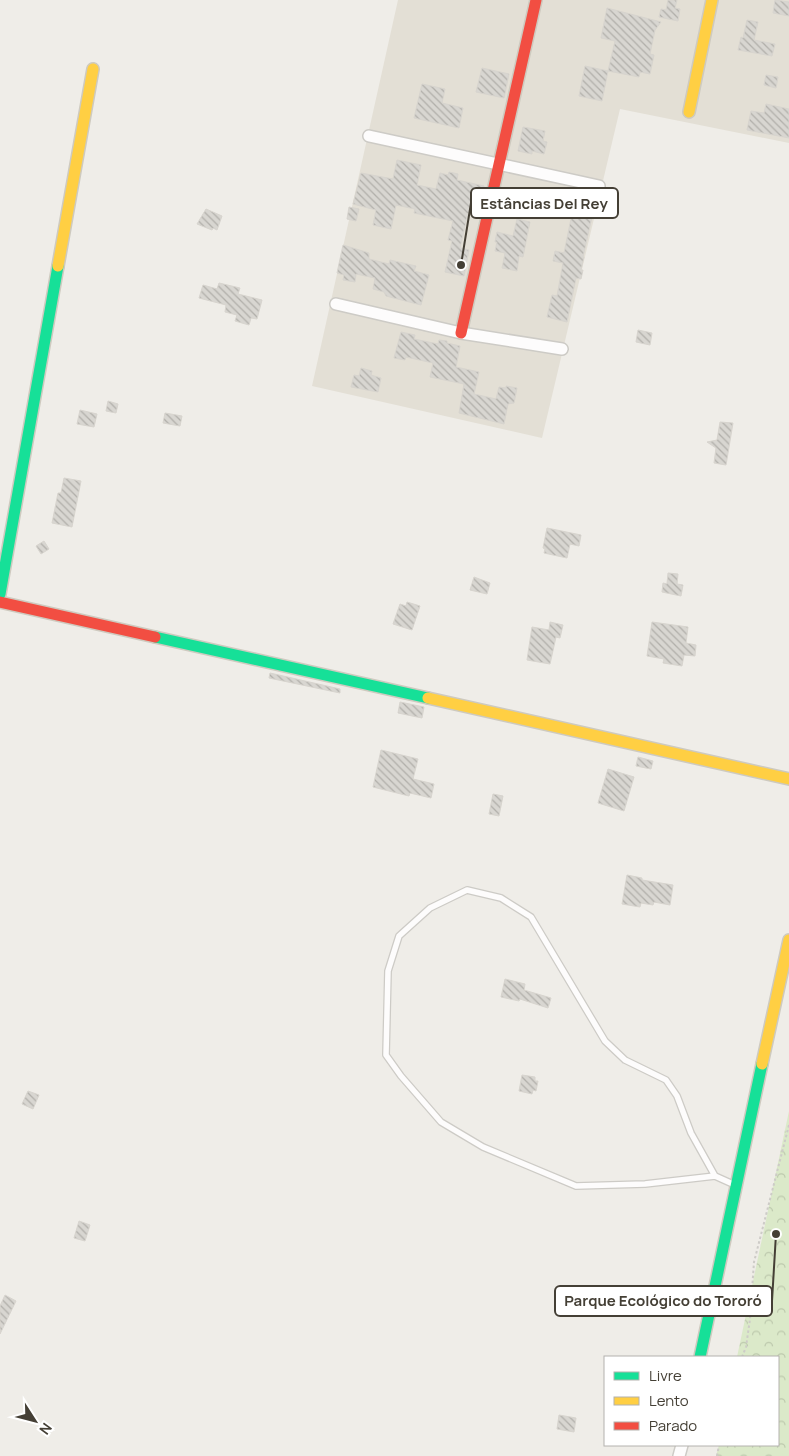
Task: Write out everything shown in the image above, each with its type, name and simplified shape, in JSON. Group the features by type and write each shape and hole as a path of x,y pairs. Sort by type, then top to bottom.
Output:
{"street":[{"path":"462,333 536,0"},
{"path":"689,112 712,0"},
{"path":"0,594 93,70"},
{"path":"369,136 599,186"},
{"path":"336,304 462,333 562,349"},
{"path":"0,602 789,779"},
{"path":"700,1356 789,940"}],"lane":[{"path":"715,1176 691,1133 677,1096 666,1080 625,1060 605,1041 531,917 501,898 467,890 430,908 399,936 388,971 386,1055 401,1076 441,1122 483,1147 576,1186 645,1184 715,1176 737,1186"}],"path":[{"path":"742,1356 746,1347 750,1319 754,1262 789,1125"}],"shaded area":[{"path":"398,0 789,0 789,143 620,109 542,438 312,386"}],"green space":[{"path":"789,1111 789,1456 716,1456 719,1446 779,1446 779,1356 737,1356"}],"building":[{"path":"668,0 677,0 675,8 680,9 678,21 659,17 661,9 666,10"},
{"path":"775,0 789,2 789,16 773,13"},
{"path":"607,8 661,22 655,30 650,54 654,55 650,74 640,72 639,77 608,71 615,41 601,38"},
{"path":"747,20 758,22 754,40 775,44 772,56 738,50"},
{"path":"585,66 608,71 602,101 579,96"},
{"path":"482,68 509,74 504,98 476,92"},
{"path":"766,75 778,77 776,88 764,85"},
{"path":"422,84 445,89 442,103 463,108 459,128 414,118"},
{"path":"766,104 789,109 789,138 747,130 751,111 764,113"},
{"path":"523,127 545,131 543,141 547,142 544,154 532,151 532,154 518,151"},
{"path":"397,160 421,165 417,185 436,189 440,173 448,175 449,172 458,174 457,180 484,186 477,215 468,213 460,248 469,250 464,276 445,272 452,241 448,240 453,221 414,213 415,209 396,205 391,229 373,225 376,210 353,204 361,173 393,179"},
{"path":"574,204 585,207 583,215 592,217 583,257 581,279 576,278 567,322 547,317 552,295 557,296 563,263 553,261 555,251 564,253"},
{"path":"349,207 359,209 356,221 347,219"},
{"path":"206,209 222,216 217,230 197,224"},
{"path":"517,219 530,222 523,257 519,256 517,271 502,268 505,253 495,251 497,242 495,242 497,232 513,236"},
{"path":"343,245 369,253 369,259 389,264 390,260 416,266 414,271 429,275 421,305 386,296 384,292 373,289 375,278 356,274 355,282 343,280 344,275 337,273"},
{"path":"219,283 240,288 238,294 262,300 257,319 251,318 249,325 235,321 237,315 225,312 226,305 199,298 203,285 217,289"},
{"path":"638,330 652,333 650,345 636,342"},
{"path":"401,332 415,335 414,339 438,344 439,340 447,341 447,343 460,346 456,367 479,372 474,394 496,399 499,387 517,388 514,403 508,404 504,424 459,413 464,384 430,377 433,363 406,357 405,360 394,358"},
{"path":"361,368 372,371 371,375 381,378 378,392 351,387 354,375 359,376"},
{"path":"108,401 118,404 116,413 106,411"},
{"path":"80,410 97,414 94,427 77,424"},
{"path":"165,413 182,416 180,426 163,423"},
{"path":"720,422 733,423 726,465 714,463 716,448 707,442 717,440"},
{"path":"64,478 81,481 72,527 52,523 58,493 61,493"},
{"path":"547,528 581,535 579,546 570,544 567,558 544,553 545,549 543,548"},
{"path":"44,541 49,549 41,554 36,546"},
{"path":"668,573 678,574 677,584 683,585 681,596 662,592 663,583 667,584"},
{"path":"474,577 490,583 487,594 470,590"},
{"path":"407,602 420,606 412,630 393,624 400,604 406,606"},
{"path":"550,622 563,625 560,638 556,637 550,664 527,660 532,627 549,630"},
{"path":"652,622 688,627 686,643 696,645 695,656 684,655 682,666 663,663 664,659 647,656"},
{"path":"270,673 340,689 340,693 269,678"},
{"path":"400,702 424,707 422,718 398,713"},
{"path":"381,750 418,759 413,779 434,784 431,798 410,793 409,796 373,787"},
{"path":"638,757 653,761 651,769 636,766"},
{"path":"608,769 634,777 624,811 598,803"},
{"path":"493,794 503,796 499,816 489,814"},
{"path":"627,875 642,878 642,880 673,885 670,905 654,902 653,905 641,903 640,907 622,904"},
{"path":"505,979 525,984 524,990 551,998 548,1008 520,999 519,1001 501,997"},
{"path":"522,1075 535,1077 535,1081 538,1081 536,1091 533,1090 532,1094 519,1091"},
{"path":"28,1091 39,1095 33,1109 22,1104"},
{"path":"79,1221 90,1225 85,1241 74,1238"},
{"path":"5,1295 16,1301 0,1334 0,1306"},
{"path":"559,1415 576,1418 574,1432 557,1429"}],"traffic: fast":[{"path":"0,594 58,266"},
{"path":"155,637 428,698"},
{"path":"700,1356 762,1064"}],"traffic: slow":[{"path":"689,112 712,0"},
{"path":"58,266 93,69"},
{"path":"428,698 789,779"},
{"path":"762,1064 789,940"}],"traffic: jam":[{"path":"461,333 536,0"},
{"path":"0,602 155,637"}],"place":[{"name":"Estâncias Del Rey","path":"461,265"},
{"name":"Parque Ecológico do Tororó","path":"776,1234"}]}
